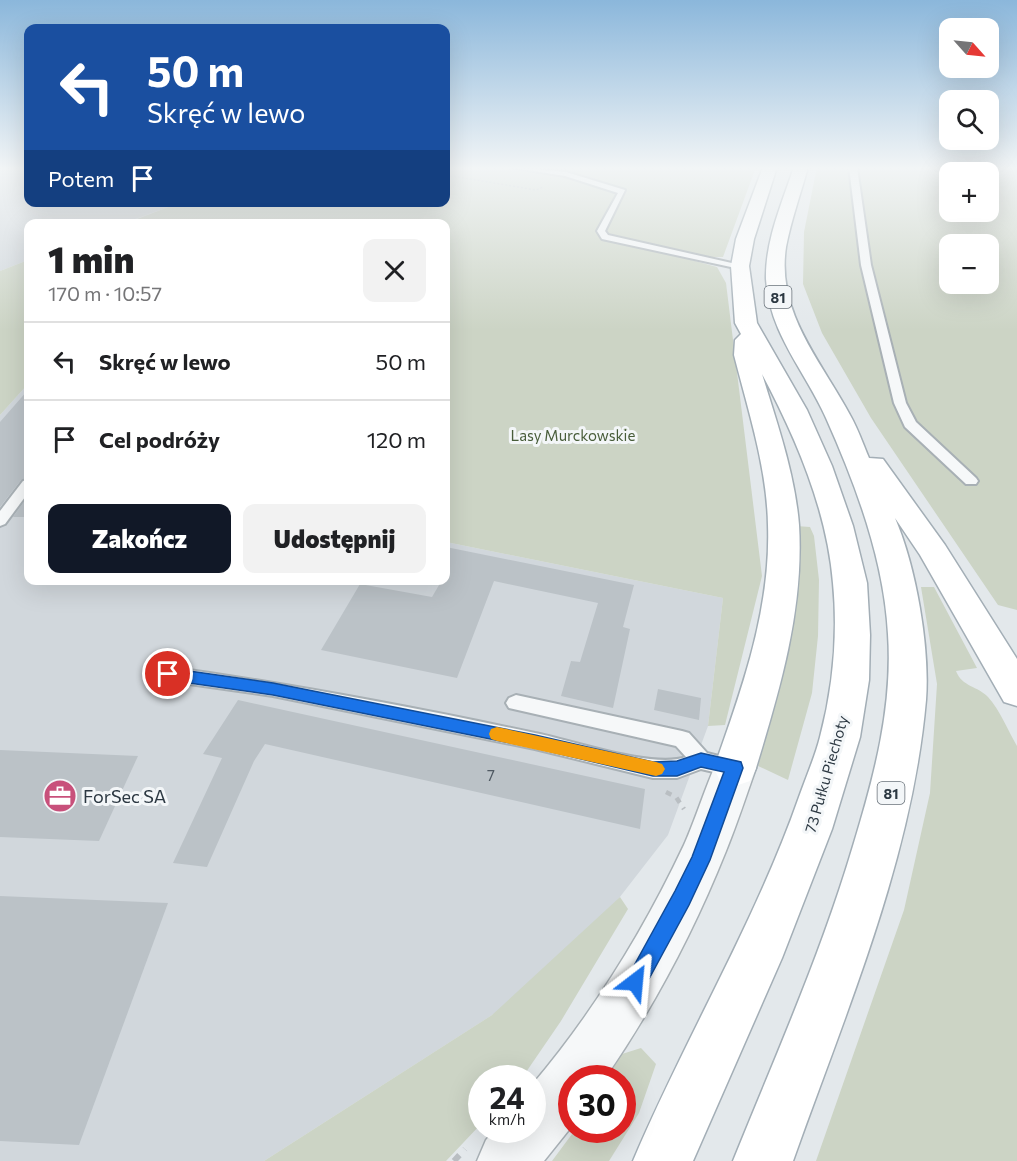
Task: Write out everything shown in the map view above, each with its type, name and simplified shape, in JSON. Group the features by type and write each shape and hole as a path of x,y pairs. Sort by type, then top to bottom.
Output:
{"main road":[{"name":"73 Pułku Piechoty","path":"663,1161 765,941 810,829 840,737 850,680 852,636 850,583 838,526 818,466 794,410 746,323 740,266 751,221"},
{"name":"81","path":"763,1161 858,910 894,782 907,698 906,634 895,572 883,526 838,416 796,346 780,307 776,278 777,248 785,221"},
{"path":"718,764 773,644 781,595 784,542 779,488 745,355 746,323"},
{"path":"838,416 934,552 1017,691"}],"street":[{"path":"582,1065 625,1000 682,898 700,860 718,764"},
{"path":"507,1161 558,1097"}],"lane":[{"path":"606,221 601,231 605,237 740,266"},
{"path":"860,221 866,265 900,403 910,424 971,481"},
{"path":"0,521 24,489"},
{"path":"168,674 273,689 535,741 653,769 718,764"},
{"path":"516,703 682,739 718,764"}],"path":[{"path":"653,769 654,787 676,797 685,811 683,820"}],"shaded area":[{"path":"0,221 24,221 24,262 0,271"},
{"path":"24,388 24,585 450,585 450,543 723,598 708,726 668,835 564,969 264,1161 0,1161 0,415"}],"green space":[{"name":"Lasy Murckowskie","path":"450,221 736,221 723,257 706,257 677,249 673,255 717,267 726,283 762,576 725,725 708,726 723,598 450,543"},
{"path":"806,221 1017,221 1017,610 998,605 871,418 822,333 803,284"},
{"path":"24,262 24,388 0,415 0,271"},
{"path":"796,526 810,527 814,536 819,580 818,636 812,693 788,780 758,766 793,628 798,574"},
{"path":"921,587 934,587 977,668 956,671 959,676 988,697 1017,746 1017,1161 816,1161 904,910 930,793 937,684"},
{"path":"620,897 628,909 561,1021 531,1065 468,1065 468,1138 446,1161 264,1161 492,1015"},
{"path":"641,1048 656,1064 636,1118 636,1065 615,1065 622,1054"},
{"path":"565,1143 620,1143 609,1161 552,1161"}],"building":[{"path":"24,395 24,479 0,507 0,422"},
{"path":"24,502 24,517 13,517"},
{"path":"450,548 634,585 623,627 630,629 613,708 561,696 571,661 580,662 598,603 494,581 457,678 321,650 359,585 432,597 439,585 450,585"},
{"path":"658,689 701,698 699,720 654,710"},
{"path":"238,700 645,789 640,829 265,744 254,761 207,867 173,863 222,758 203,754"},
{"name":"ForSec SA","path":"0,750 138,756 99,841 0,837"},
{"path":"0,896 168,903 79,1145 0,1141"}],"slow traffic":[{"path":"497,734 656,769"}],"place":[{"name":"ForSec SA","path":"60,796"}],"route":[{"path":"168,674 273,689 535,741 653,769 677,768 701,760 735,768 700,860 682,898 635,982"}]}
